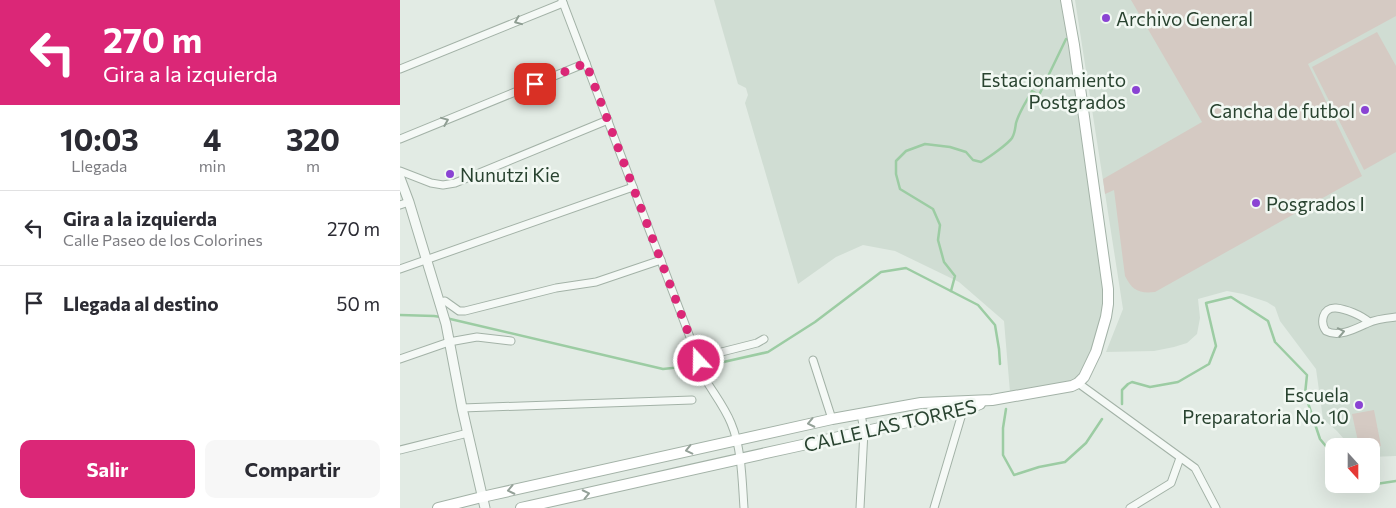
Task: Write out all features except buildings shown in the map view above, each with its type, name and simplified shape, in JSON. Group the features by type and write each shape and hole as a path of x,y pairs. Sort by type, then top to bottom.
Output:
{"main road":[{"path":"1066,0 1096,196 1108,296 1106,317 1096,352 1088,369 1078,383"},
{"name":"CALLE LAS TORRES","path":"521,508 740,460 964,405 1065,388 1078,383"},
{"name":"CALLE LAS TORRES","path":"438,508 832,419 921,403 964,405"}],"street":[{"path":"400,69 562,1 704,375 731,421 737,439 744,508"},
{"path":"400,139 586,63"},
{"path":"400,171 431,184 455,183 608,120"},
{"path":"400,178 404,203 427,259 446,324 462,408 485,508"},
{"path":"400,269 633,187"},
{"path":"441,305 445,301 459,311 465,311 556,288 596,282 661,260"},
{"path":"1369,322 1364,318 1332,308 1324,315 1322,323 1326,331 1335,334 1363,326 1369,322 1396,316"},
{"path":"400,359 449,342 477,338 511,341"},
{"path":"699,360 757,343 764,339"},
{"path":"813,360 832,419"},
{"path":"1078,383 1195,468 1216,508"},
{"path":"462,408 692,400"},
{"path":"934,508 964,405"},
{"path":"861,508 864,430 862,414"},
{"path":"400,450 468,433"},
{"path":"1130,508 1171,483 1180,458"}],"shaded area":[{"path":"714,0 1061,0 1080,107 1105,289 1103,318 1084,374 1071,381 1010,392 1004,321 959,282 895,251 863,245 836,257 798,284 745,103 748,95 746,88 738,84"},
{"path":"1075,0 1396,0 1396,456 1380,457 1380,438 1343,438 1323,419 1316,369 1280,321 1275,307 1267,302 1227,291 1198,299 1200,318 1197,334 1187,343 1154,351 1106,352 1123,309"},
{"path":"1131,0 1396,0 1396,16 1308,64 1362,176 1155,292 1140,292 1130,285 1125,276 1114,190 1105,194 1103,179 1202,122"},
{"name":"Cancha de futbol","path":"1377,32 1396,66 1396,152 1364,170 1312,67"},
{"path":"1374,410 1379,438 1357,438 1352,414"}],"waterway":[{"path":"951,291 955,276 944,262 938,240 940,225 933,209 900,189 896,174 896,161 906,151 925,144 950,147 966,152 973,160 981,162 993,154 1012,138 1017,119 1023,107 1032,91 1039,95 1066,39"},
{"path":"446,318 663,369 719,363 768,352 815,322 881,272 906,268 978,305 995,325 1000,364"},
{"path":"1122,404 1122,390 1132,382 1150,387 1178,382 1209,364 1216,346 1206,303 1231,297 1268,321 1275,342 1307,375 1305,394 1320,439 1325,445"},
{"path":"400,315 441,317"},
{"path":"1006,409 1003,428 1003,455 1014,475 1039,467 1065,462 1086,443 1102,419"},
{"path":"1380,483 1396,481"}],"place":[{"name":"Archivo General","path":"1106,18"},
{"name":"Estacionamiento Postgrados","path":"1136,90"},
{"name":"Cancha de futbol","path":"1365,110"},
{"name":"Nunutzi Kie","path":"450,174"},
{"name":"Posgrados I","path":"1256,203"},
{"name":"Escuela Preparatoria No. 10","path":"1359,405"}],"route":[{"path":"535,84 586,63 699,361"}]}
